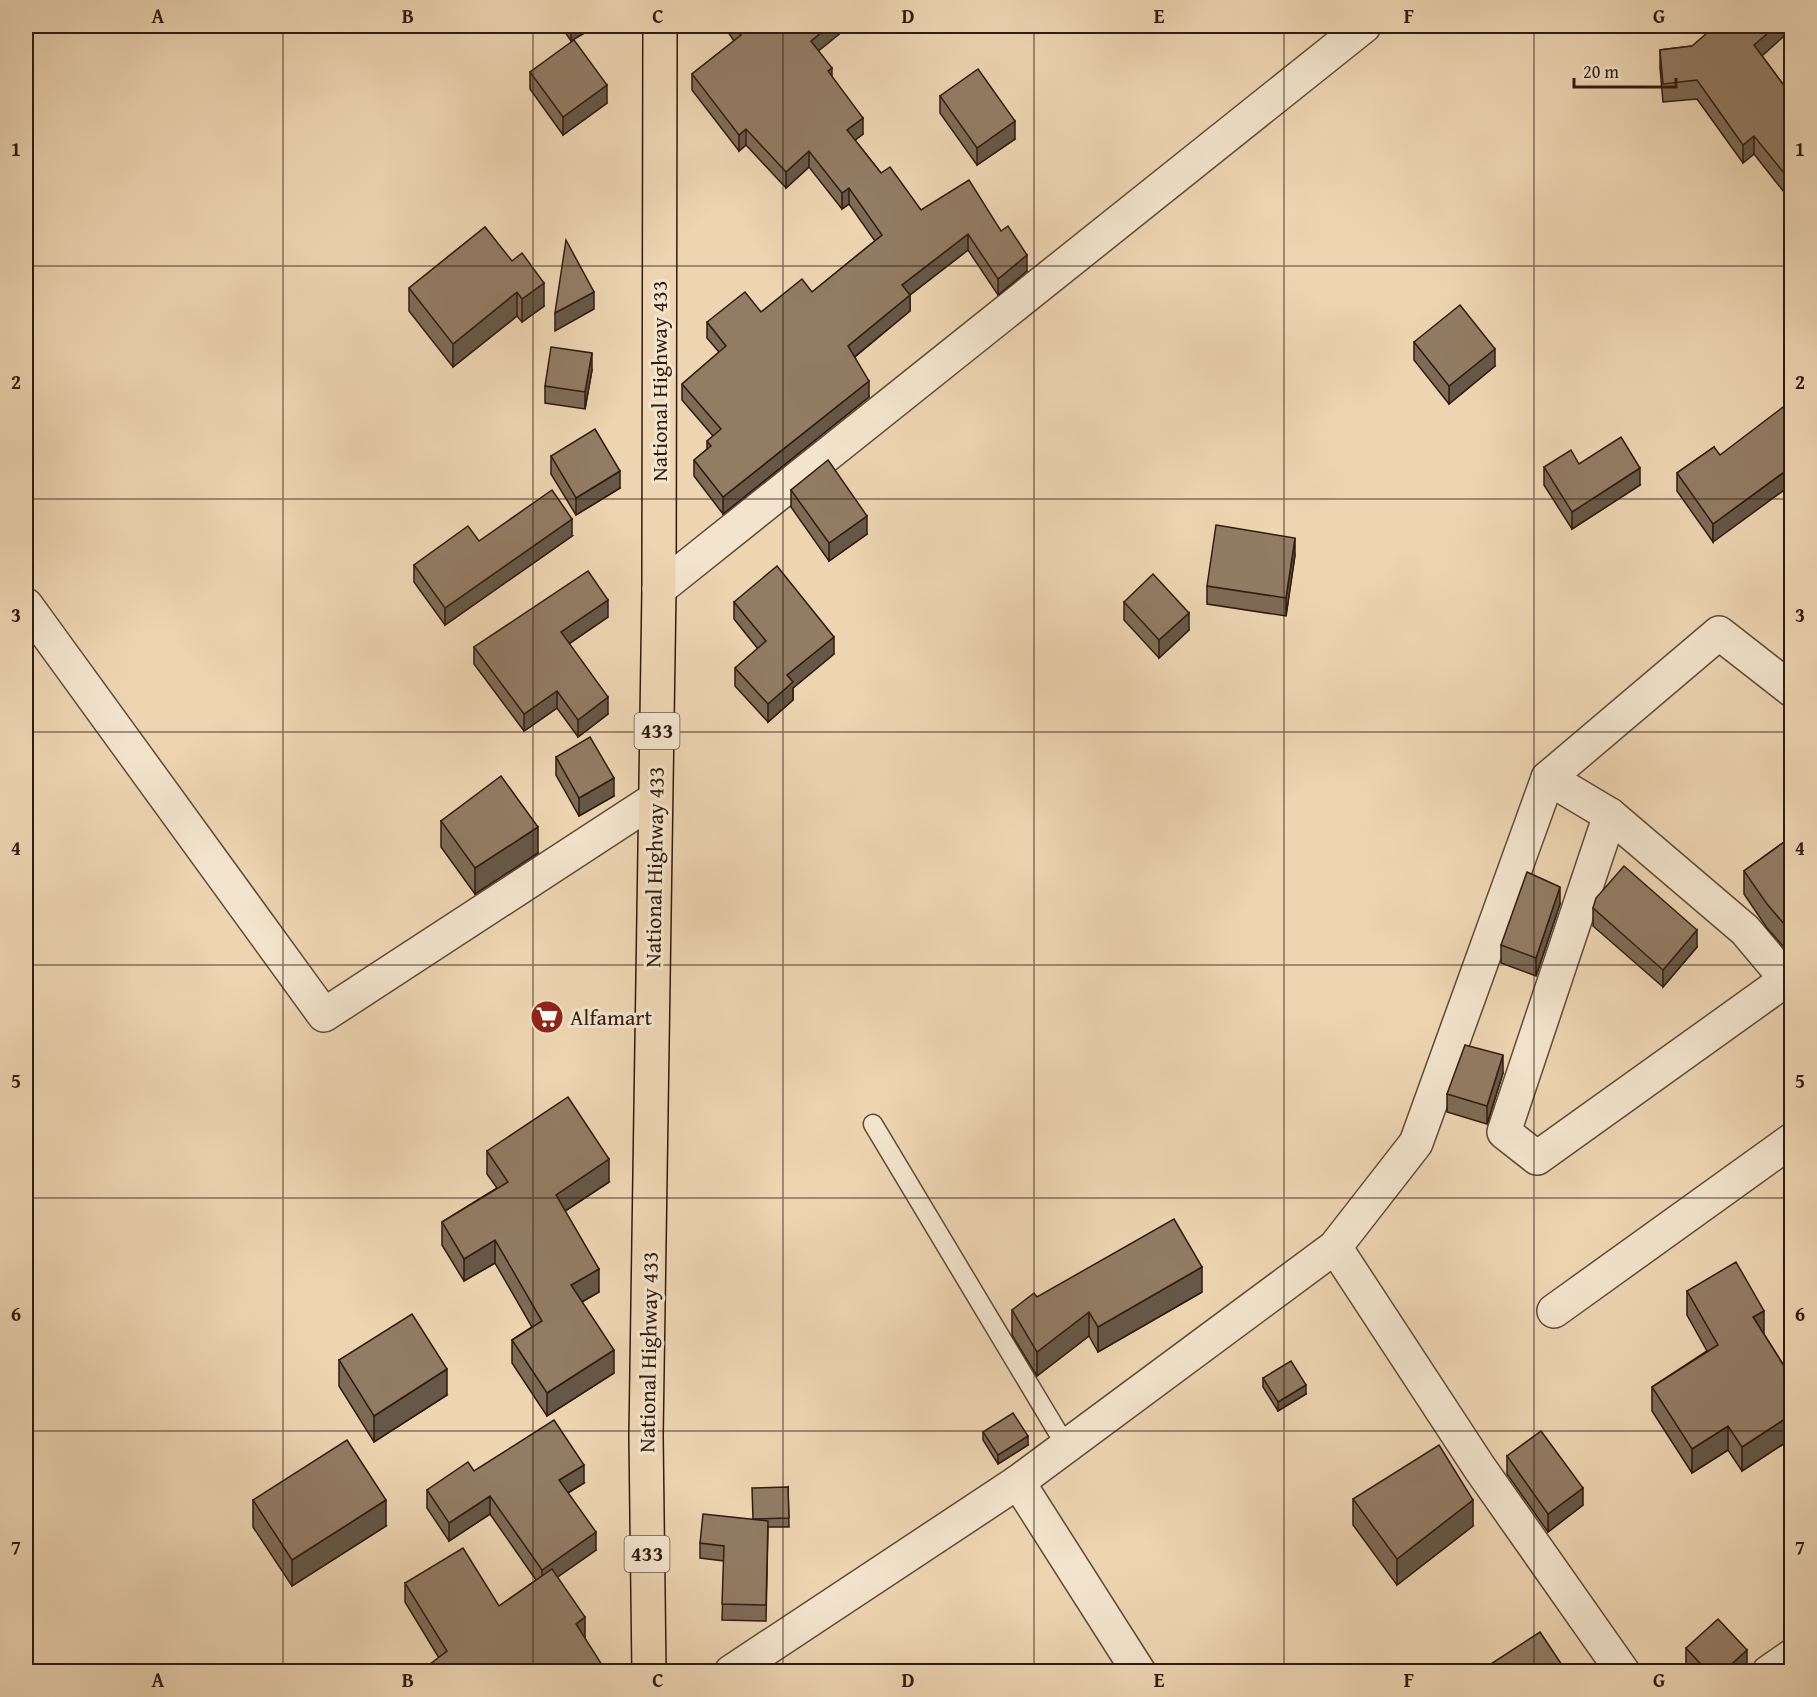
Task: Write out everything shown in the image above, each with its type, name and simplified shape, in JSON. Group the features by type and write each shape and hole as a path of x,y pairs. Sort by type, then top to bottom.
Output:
{"main road":[{"name":"National Highway 433","path":"649,1671 646,1436 659,589 660,26"}],"street":[{"path":"659,589 1364,26"},
{"path":"26,605 324,1015 655,799"},
{"path":"731,1671 1018,1482 1335,1247 1416,1143 1548,778 1719,633 1791,690"},
{"path":"1548,778 1611,814 1745,930 1789,982 1537,1158 1504,1132 1611,814"},
{"path":"1554,1311 1791,1140"},
{"path":"1335,1247 1479,1467 1623,1671"},
{"path":"1018,1482 1138,1671"},
{"path":"1769,1671 1791,1656"}],"lane":[{"path":"873,1124 1066,1446"}],"building":[{"path":"567,26 582,26 571,32"},
{"path":"735,26 829,26 811,41 832,68 828,71 863,118 847,130 881,173 890,167 921,210 969,180 1001,231 1008,226 1027,255 998,279 968,234 902,285 910,295 848,346 869,381 723,497 694,460 711,446 707,441 721,429 682,384 726,346 707,322 745,292 761,312 802,279 812,292 882,235 849,188 842,193 809,151 786,172 746,129 739,135 692,74 741,35"},
{"path":"1715,26 1776,26 1754,45 1791,95 1791,107 1786,111 1791,118 1791,168 1784,173 1754,136 1743,145 1697,80 1663,84 1660,50 1692,46"},
{"path":"574,40 607,85 563,117 530,72"},
{"path":"978,69 1015,121 977,148 940,96"},
{"path":"485,227 512,261 522,253 544,283 522,299 517,292 453,344 409,288"},
{"path":"566,240 594,292 555,313"},
{"path":"1460,305 1495,349 1449,386 1414,342"},
{"path":"551,347 592,353 585,392 545,386"},
{"path":"1791,401 1791,467 1713,524 1677,473 1714,447 1720,455"},
{"path":"595,429 620,471 576,498 551,456"},
{"path":"1621,437 1640,468 1572,512 1544,467 1571,450 1579,464"},
{"path":"828,460 867,516 829,543 791,490"},
{"path":"552,490 572,519 445,608 414,565 468,526 479,541"},
{"path":"1216,525 1295,538 1286,598 1207,586"},
{"path":"777,566 834,637 787,675 793,682 768,704 735,668 766,641 734,602"},
{"path":"588,571 608,600 561,632 608,697 578,720 557,691 524,714 474,647"},
{"path":"1153,574 1189,613 1159,640 1124,602"},
{"path":"590,737 614,778 579,798 556,757"},
{"path":"501,776 538,827 475,868 441,821"},
{"path":"1791,837 1790,931 1767,904 1744,871"},
{"path":"1624,866 1697,930 1663,970 1593,908 1596,898"},
{"path":"1527,872 1560,887 1536,958 1501,945"},
{"path":"1465,1045 1503,1055 1487,1106 1447,1094"},
{"path":"568,1097 609,1159 556,1195 599,1269 571,1285 614,1350 547,1393 512,1340 542,1321 495,1240 464,1259 442,1222 508,1182 487,1151"},
{"path":"1174,1219 1202,1267 1098,1327 1089,1312 1037,1352 1012,1310 1034,1293 1037,1297"},
{"path":"1736,1262 1764,1311 1753,1317 1791,1377 1791,1415 1742,1447 1728,1426 1692,1449 1652,1387 1718,1345 1687,1291"},
{"path":"412,1314 447,1369 374,1416 339,1360"},
{"path":"1291,1361 1306,1385 1278,1402 1263,1378"},
{"path":"1013,1413 1028,1436 998,1455 983,1432"},
{"path":"554,1420 584,1465 559,1480 596,1532 542,1570 490,1496 449,1523 427,1490 468,1462 474,1471"},
{"path":"1541,1431 1583,1488 1548,1514 1507,1456"},
{"path":"347,1440 386,1500 292,1560 253,1500"},
{"path":"1439,1445 1473,1500 1397,1559 1353,1499"},
{"path":"788,1487 789,1518 753,1519 752,1488"},
{"path":"703,1514 768,1521 766,1605 722,1604 724,1546 700,1543"},
{"path":"463,1548 499,1606 552,1569 585,1617 576,1624 602,1665 591,1671 421,1671 447,1651 405,1583"},
{"path":"1718,1619 1747,1650 1724,1671 1707,1671 1686,1648"},
{"path":"1540,1632 1566,1671 1480,1671"}],"place":[{"name":"Alfamart","path":"547,1017"}]}
